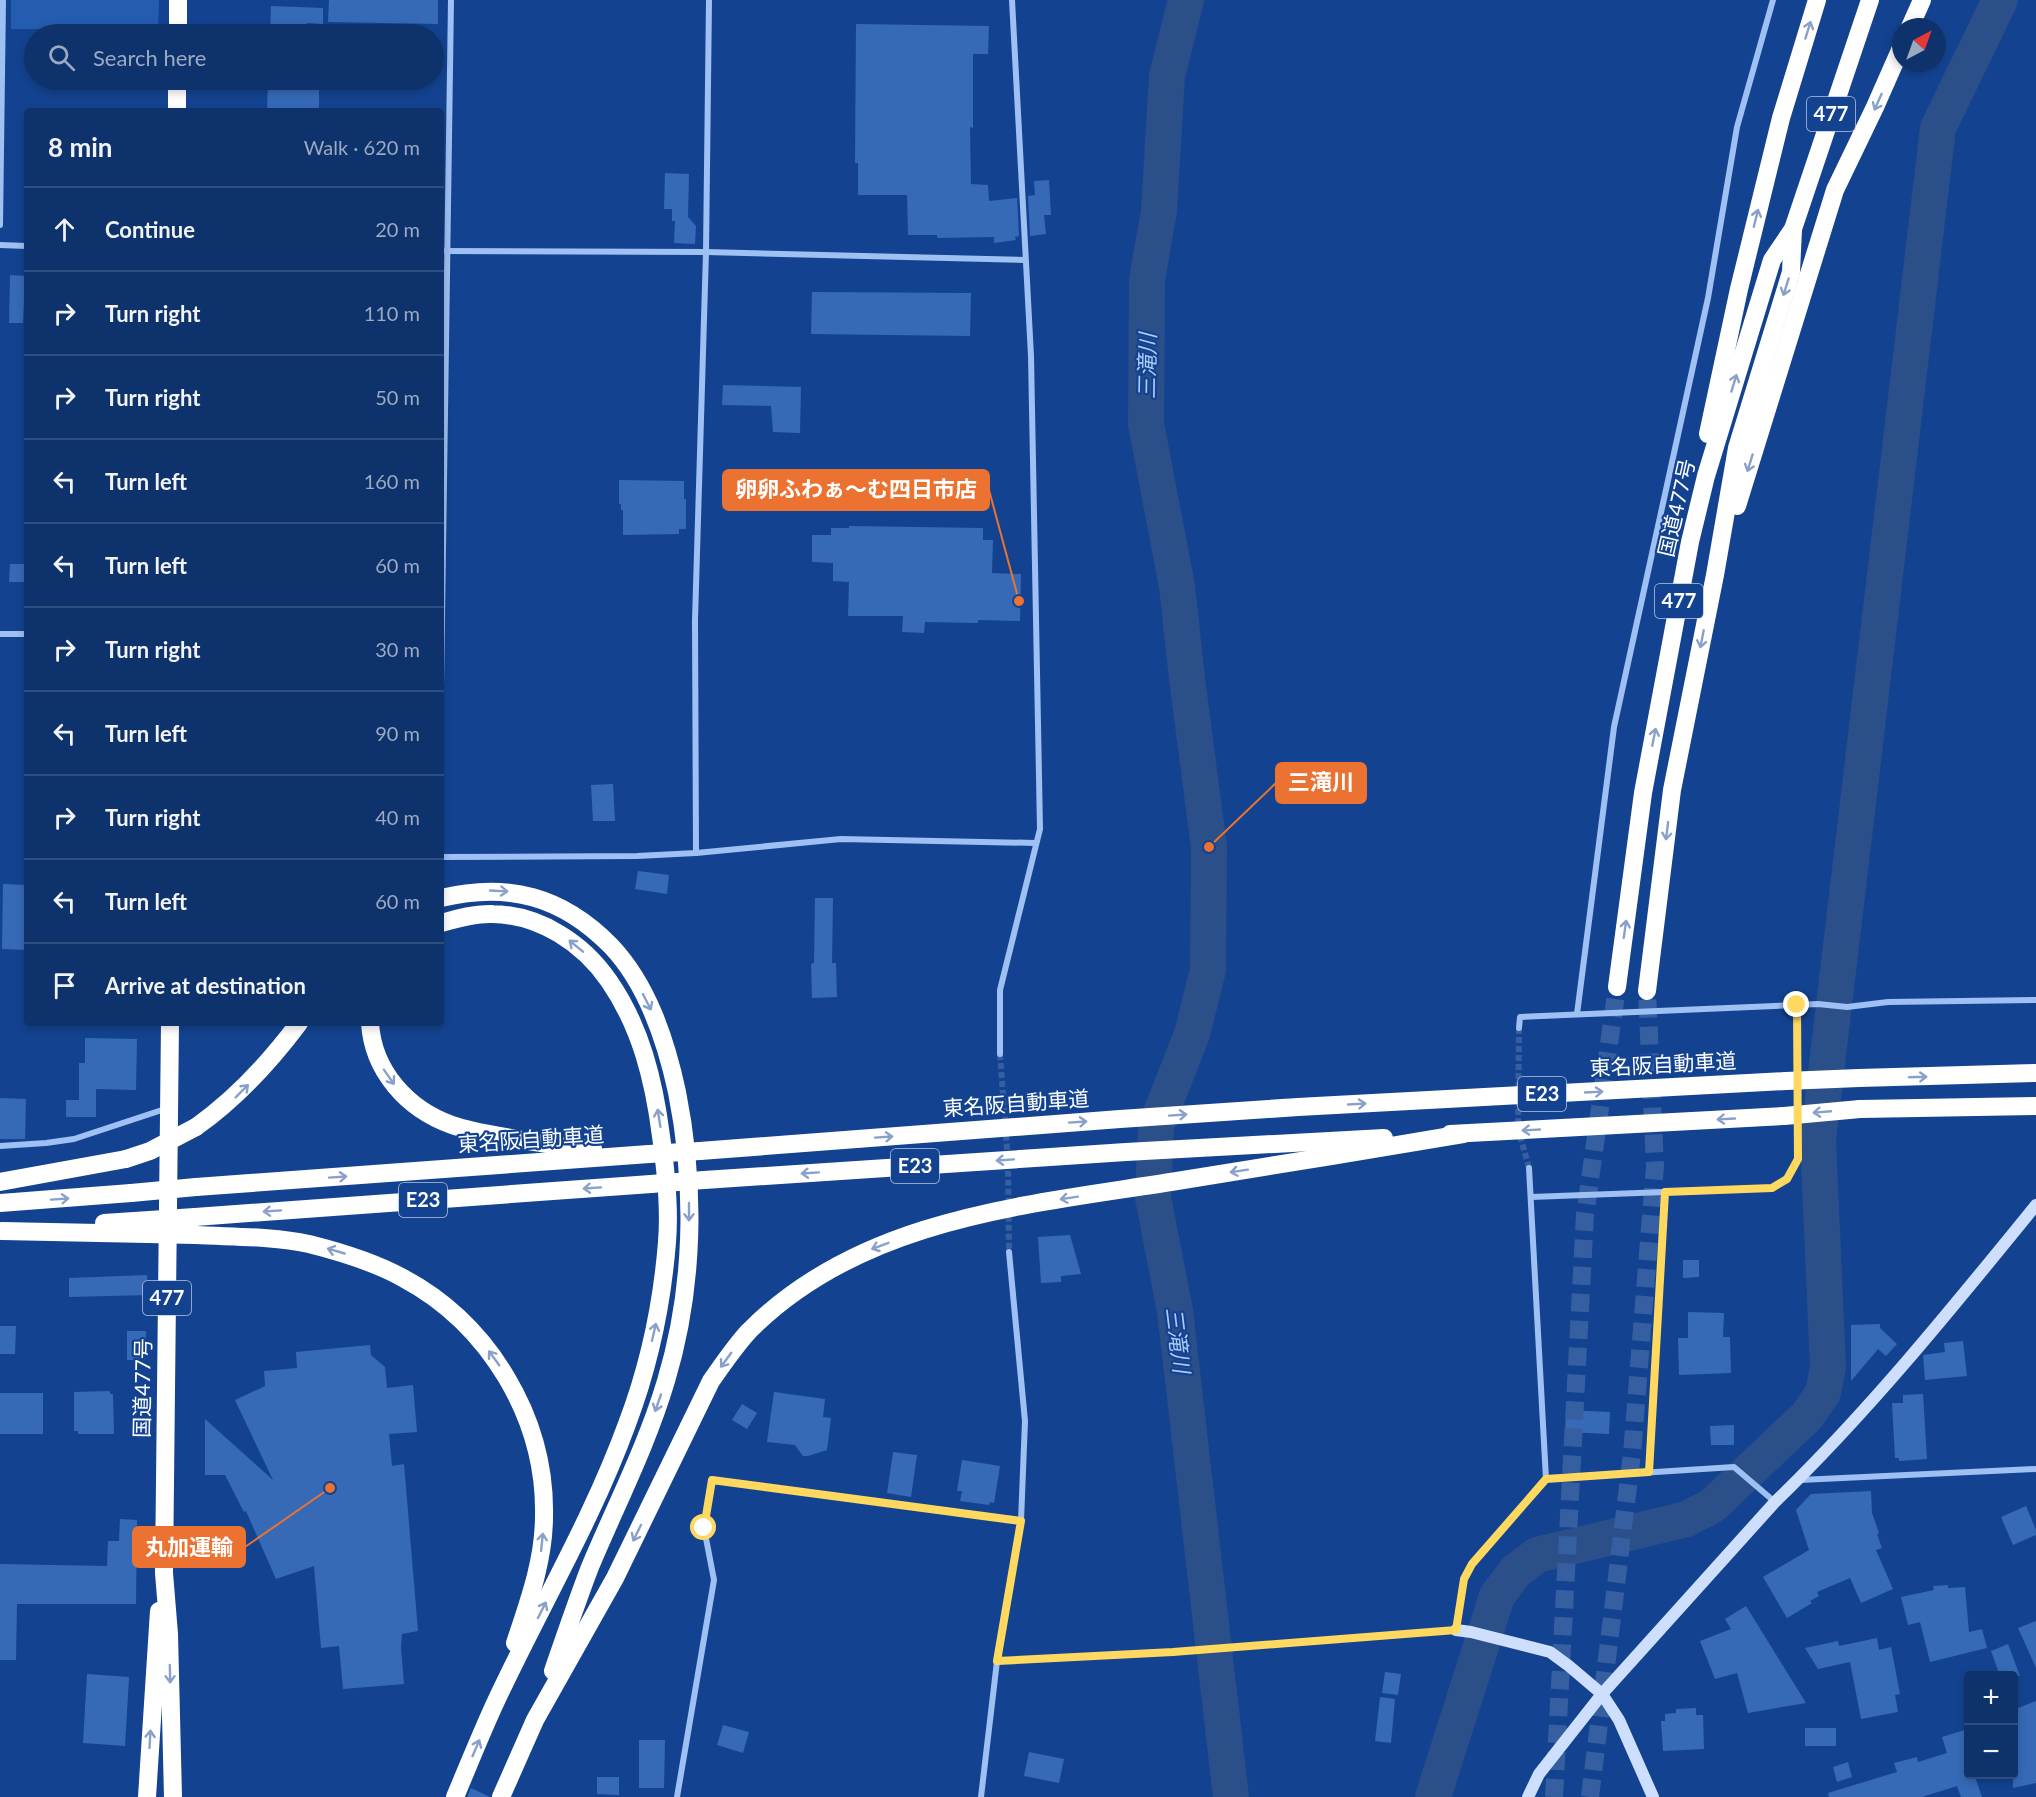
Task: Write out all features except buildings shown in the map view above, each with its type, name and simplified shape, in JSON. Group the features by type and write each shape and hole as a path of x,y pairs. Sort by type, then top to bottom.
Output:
{"highway":[{"path":"178,0 178,24"},
{"name":"477","path":"1690,542 1691,502 1739,288 1781,118 1817,0"},
{"name":"国道477号","path":"1617,987 1643,793 1690,542 1706,476 1772,260 1793,229 1870,0"},
{"path":"1914,18 1922,0"},
{"name":"477","path":"1715,575 1834,190 1892,68"},
{"path":"177,90 177,108"},
{"name":"国道477号","path":"1647,991 1672,790 1715,575 1737,448 1791,272 1793,229"},
{"path":"444,897 466,892 493,891 521,893 549,902 575,915 598,933 625,963 655,1018 672,1067 685,1143 688,1176 688,1252 684,1295 668,1372 646,1435 590,1568 535,1720 501,1797"},
{"path":"444,922 465,916 491,913 523,918 561,934 583,952 604,974 635,1026 647,1059 665,1167 668,1240 657,1318 640,1386 612,1464 559,1578 497,1699 455,1797"},
{"name":"国道477号","path":"170,1026 164,1573 169,1634 173,1795"},
{"path":"1,1182 126,1159 158,1148 196,1127 223,1108 259,1074 297,1026"},
{"path":"370,1026 378,1062 391,1082 407,1099 427,1114 453,1125 519,1140 562,1147 650,1154"},
{"name":"東名阪自動車道","path":"1,1203 1299,1107 1786,1081 2036,1073"},
{"name":"E23","path":"1,1231 1126,1152 1784,1116 1860,1109 2036,1106"},
{"path":"535,1720 615,1578 711,1382 728,1356 748,1332 773,1309 804,1286 865,1251 964,1217 1028,1204 1463,1134"},
{"path":"1,1231 196,1235 269,1239 306,1244 341,1252 374,1264 431,1295 456,1316 480,1339 500,1366 516,1394 537,1452 542,1482 544,1515 537,1576 497,1699"},
{"name":"国道477号","path":"147,1797 156,1633 164,1573"}],"street":[{"path":"0,225 3,0"},
{"path":"444,360 451,0"},
{"path":"696,853 695,620 706,252 708,0"},
{"path":"1000,1054 1000,990 1040,829 1031,356 1012,0"},
{"path":"1577,1014 1614,727 1708,298 1737,127 1773,0"},
{"path":"0,245 24,246"},
{"path":"445,251 706,252 1025,260"},
{"path":"0,634 24,634"},
{"path":"444,857 637,856 696,853 841,839 1036,843"},
{"path":"1519,1028 1520,1017 1818,1004 1847,1007 1888,1002 2036,1000"},
{"path":"1531,1197 1772,1188 1787,1179 1798,1159 1797,1005"},
{"path":"0,1146 74,1139 169,1108"},
{"path":"1456,1630 1464,1579 1472,1564 1546,1479 1529,1168"},
{"path":"1649,1472 1665,1192"},
{"path":"1528,1797 1539,1774 1602,1694 1775,1502 1921,1346 2036,1205"},
{"path":"981,1797 997,1661 1021,1521 1025,1421 1009,1252"},
{"path":"1546,1479 1734,1467 1775,1502"},
{"path":"1798,1480 2036,1469"},
{"path":"677,1797 714,1580 704,1528 712,1480 1021,1521"},
{"path":"997,1661 1173,1652 1456,1630 1471,1632 1550,1652 1602,1694 1619,1719 1653,1797"}],"shaded area":[{"path":"11,0 159,0 158,24 24,24 24,29 11,29"}],"waterway":[{"name":"三滝川","path":"1186,0 1167,76 1159,211 1147,280 1146,424 1177,586 1209,847 1208,970 1192,1034 1156,1126 1153,1197 1175,1311 1231,1797"},
{"path":"1433,1797 1497,1596 1516,1571 1537,1555 1687,1519 1713,1505 1807,1416 1823,1393 1828,1367 1818,1140 1938,128 2000,0"}],"tunnel":[{"path":"1554,1797 1585,1215 1617,987"},
{"path":"1590,1797 1632,1454 1655,1166 1647,991"},
{"path":"1519,1028 1518,1128 1529,1168"},
{"path":"1000,1054 1008,1162 1009,1252"}],"place":[{"name":"卵卵ふわぁ～む四日市店","path":"1019,601"},
{"name":"三滝川","path":"1209,847"},
{"name":"丸加運輸","path":"330,1488"}],"route":[{"path":"704,1528 712,1480 1021,1521 997,1661 1173,1652 1456,1630 1464,1579 1472,1564 1546,1479 1649,1472 1665,1192 1772,1188 1787,1179 1798,1159 1797,1005"}]}
